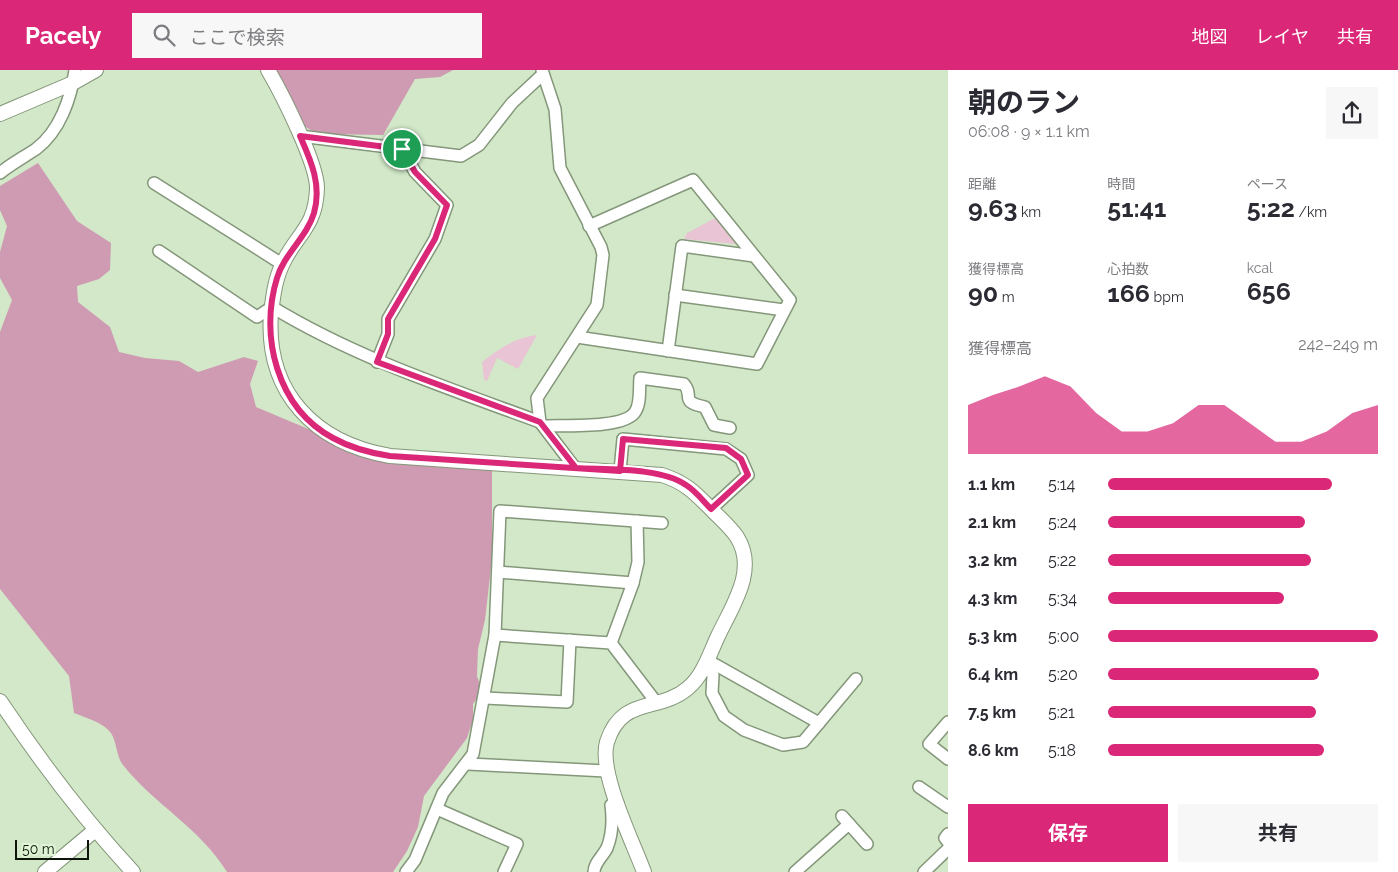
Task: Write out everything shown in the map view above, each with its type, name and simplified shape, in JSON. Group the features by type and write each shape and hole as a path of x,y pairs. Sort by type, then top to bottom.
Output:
{"street":[{"path":"0,114 74,77 96,70"},
{"path":"268,70 300,136 316,175 314,212 305,231 282,264 277,279 270,331 272,352 282,383 302,412 331,437 368,452 390,456 620,471 662,475 676,479 693,490 738,538 746,562 743,582 695,681 680,694 633,709 624,714 616,723 606,745 606,771 644,872"},
{"path":"300,136 462,156 468,154 491,132 512,103 542,72 555,109 560,168 603,255 599,300 577,337 539,393 536,403 542,424 576,468"},
{"path":"0,173 37,148 52,131 68,105 74,77"},
{"path":"377,362 388,334 388,319 435,239 447,205 415,172 402,149"},
{"path":"577,337 757,364 790,300 692,180 590,226"},
{"path":"154,182 282,264"},
{"path":"668,351 682,246 754,256"},
{"path":"159,251 257,317 272,308"},
{"path":"675,295 784,310"},
{"path":"272,308 310,330 377,362 542,424 614,423 630,418 638,408 640,378 684,384 692,405 705,407 714,425 730,428"},
{"path":"620,471 623,439 726,448 741,459 748,475 711,509"},
{"path":"406,872 415,860 444,792 468,764 473,754 485,698 495,635 500,511 662,523"},
{"path":"611,643 633,583 638,562 637,521"},
{"path":"498,572 633,583"},
{"path":"495,635 611,643 656,702"},
{"path":"485,698 567,702 570,640"},
{"path":"706,661 819,722"},
{"path":"706,661 712,675 712,693 716,704 724,716 744,730 783,745 804,742 856,679"},
{"path":"0,700 28,742 94,830 133,872"},
{"path":"948,722 929,744 948,759"},
{"path":"468,764 606,771"},
{"path":"919,786 948,807"},
{"path":"594,872 594,868 607,848 614,823 611,805 618,804"},
{"path":"437,809 517,844 504,872"},
{"path":"795,872 846,820 867,844"},
{"path":"45,872 94,830"},
{"path":"948,834 945,838 948,842"},
{"path":"924,872 948,849"}],"shaded area":[{"path":"273,70 453,70 440,77 415,79 383,135 318,134 300,124"},
{"path":"38,163 77,221 111,243 110,270 99,279 77,286 78,302 110,327 119,352 145,358 179,361 198,372 244,357 258,361 250,384 256,407 344,444 492,465 492,559 485,620 478,649 477,676 482,691 473,704 473,720 467,738 424,796 418,827 407,851 393,872 227,872 204,843 135,779 123,765 113,737 108,729 74,713 69,676 0,589 0,332 12,300 0,278 0,252 7,226 0,210 0,186"},
{"path":"721,215 745,245 684,239 687,233"},
{"path":"537,335 518,369 497,358 487,381 484,380 482,362 508,344 522,338"}],"route":[{"path":"402,149 300,136 310,156 316,175 317,186 314,212 309,225 282,264 274,289 270,331 276,368 290,397 302,412 331,437 349,446 390,456 620,471 623,439 726,448 741,459 748,475 711,509 693,490 676,479 649,473 620,471 576,468 540,422 377,362 388,334 388,319 435,239 447,205 415,172 405,158 402,149"}]}
